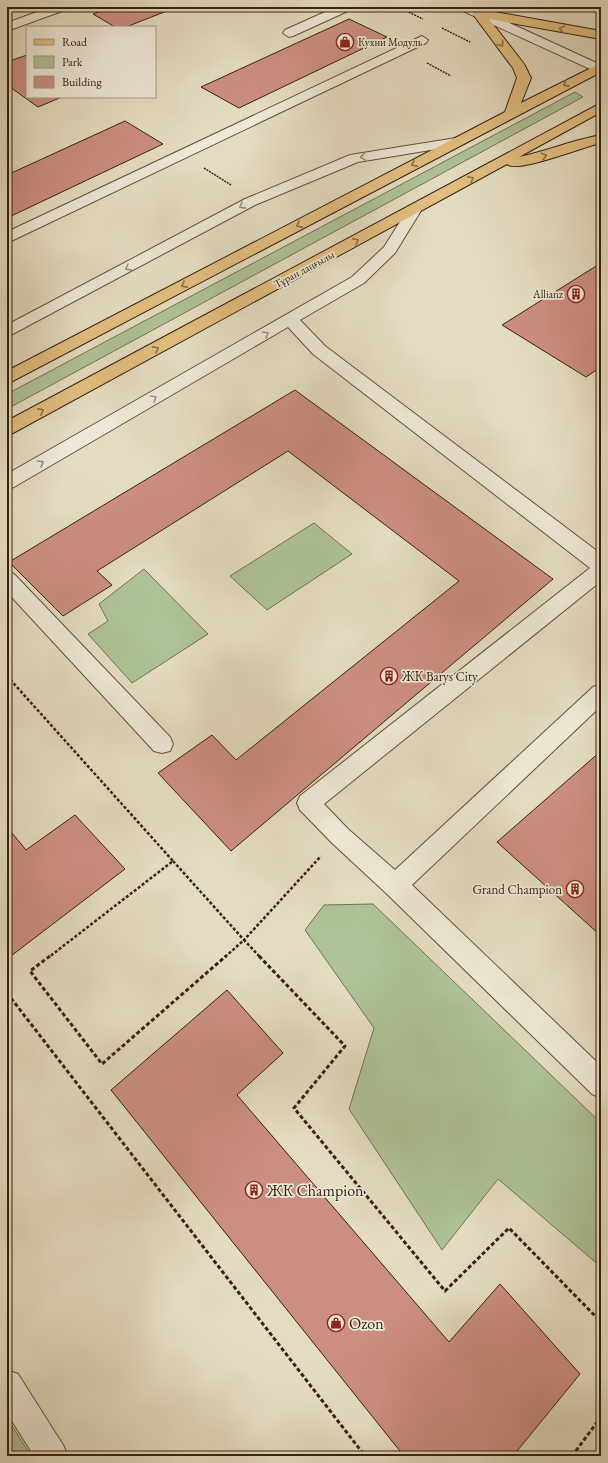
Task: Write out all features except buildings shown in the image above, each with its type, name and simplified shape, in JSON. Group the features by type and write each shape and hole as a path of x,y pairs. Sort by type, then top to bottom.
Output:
{"main road":[{"path":"478,13 582,33 601,35"},
{"path":"478,13 519,67 524,78 511,113"},
{"path":"7,378 511,113 600,69"},
{"name":"Тұран даңғылы","path":"7,429 601,107"},
{"path":"492,167 544,156 585,142 601,139"}],"street":[{"path":"7,27 61,7"},
{"path":"289,33 346,7"},
{"path":"465,7 600,69"},
{"path":"7,12 22,22"},
{"path":"7,238 422,40"},
{"path":"7,332 250,202 355,158 456,142"},
{"path":"7,482 291,320 358,280 390,250 415,209"},
{"path":"291,320 319,350 601,565"},
{"path":"601,570 308,803 340,836 395,885 601,1085"},
{"path":"7,579 162,744"},
{"path":"395,885 601,693"},
{"path":"7,1385 52,1456"}],"path":[{"path":"398,7 426,20"},
{"path":"439,27 471,43"},
{"path":"7,676 244,940 345,1046 294,1108 445,1291 509,1228 601,1322"},
{"path":"173,861 30,971 102,1064 244,940 340,836"},
{"path":"7,994 365,1456"},
{"path":"572,1456 601,1417"}],"green space":[{"path":"575,92 583,97 7,409 7,394"},
{"path":"314,523 352,554 267,610 230,576"},
{"path":"144,569 208,634 132,683 88,634 108,621 99,604"},
{"path":"373,904 601,1123 601,1267 498,1179 442,1250 349,1109 374,1028 305,930 324,905"},
{"path":"7,1418 31,1456 7,1456"}],"place":[{"name":"Кухни Модуль","path":"345,42"},
{"name":"Allianz","path":"576,294"},
{"name":"ЖК Barys City","path":"389,676"},
{"name":"Grand Champion","path":"575,889"},
{"name":"ЖК Champion","path":"254,1190"},
{"name":"Ozon","path":"336,1323"}]}
